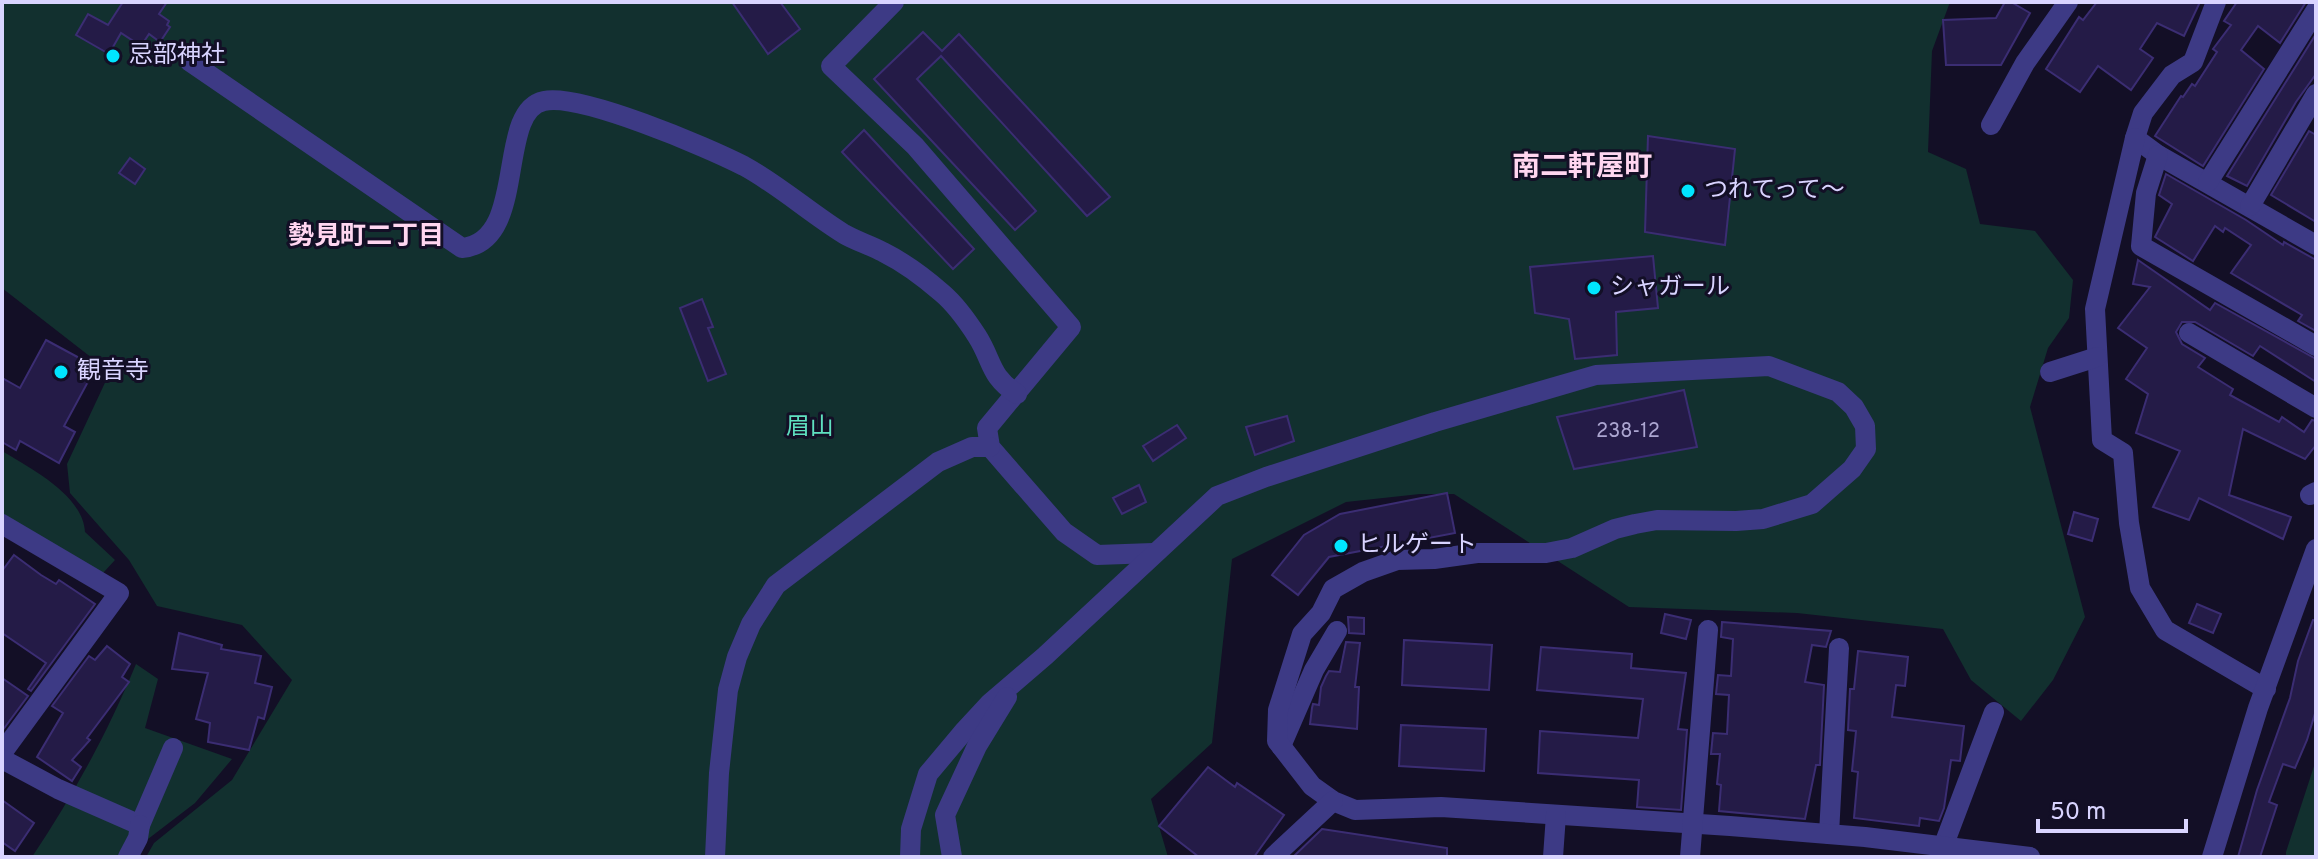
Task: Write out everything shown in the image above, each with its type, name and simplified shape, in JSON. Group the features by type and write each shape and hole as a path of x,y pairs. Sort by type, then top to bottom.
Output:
{"street":[{"path":"894,2 831,66 915,146 1071,327 987,428 990,447 1064,532 1097,555 1153,553"},
{"path":"1991,125 2025,63 2068,2"},
{"path":"2216,2 2193,62 2172,75 2143,113 2135,138 2095,309 2102,440 2123,453 2129,523 2140,588 2165,630 2266,689"},
{"path":"2208,182 2316,10"},
{"path":"189,61 462,248 475,247 489,236 500,216 527,110 541,101 570,100 674,135 745,167 846,235 885,253 943,294 977,335 1000,383 1017,394"},
{"path":"2250,206 2316,94"},
{"path":"2135,138 2158,155 2316,245"},
{"path":"2158,155 2146,193 2141,246 2316,346"},
{"path":"2189,333 2316,408"},
{"path":"2050,372 2097,357"},
{"path":"910,857 911,829 928,774 990,703 1217,496 1421,426 1596,375 1769,366 1838,392 1854,407 1865,426 1866,449 1852,469 1812,504 1763,519 1657,520 1615,529 1572,548 1546,553 1477,553 1397,560 1363,572 1333,589 1321,613 1302,634 1278,710 1277,741 1312,786 1333,801 1355,810 1441,807 1692,824 1865,837 1952,851 2030,857"},
{"path":"715,857 719,773 728,690 751,624 776,585 938,462 972,447 990,447"},
{"path":"5,530 119,593 2,756 58,789 140,825"},
{"path":"2212,857 2266,689 2316,549"},
{"path":"1690,857 1708,630"},
{"path":"1281,747 1314,670 1337,631"},
{"path":"1829,834 1839,648"},
{"path":"952,857 945,815 977,746 1017,680"},
{"path":"1952,851 1994,712"},
{"path":"128,857 173,748"},
{"path":"1273,857 1333,801"},
{"path":"1553,857 1556,815"},
{"path":"1856,857 1865,837"}],"green space":[{"name":"眉山","path":"2,2 1950,2 1932,51 1928,152 1966,169 1980,224 2035,231 2073,280 2069,318 2048,348 2030,407 2085,617 2053,680 2021,721 1971,680 1943,629 1797,613 1629,607 1454,494 1420,494 1346,502 1232,559 1212,743 1151,799 1168,857 146,857 154,843 232,780 292,680 242,625 157,606 129,560 70,493 67,464 110,372 2,288"},
{"path":"2,451 53,484 75,506 85,532 115,560 103,573 2,514"},
{"path":"136,664 158,679 145,728 232,759 195,803 148,839 139,857 32,857 89,763"},
{"path":"2316,760 2316,857 2286,857 2286,852"}],"building":[{"path":"123,2 167,2 159,14 169,21 167,25 170,27 160,42 149,34 141,46 121,33 109,54 76,35 88,14 108,25"},
{"path":"732,2 780,2 800,29 768,54"},
{"path":"2005,2 2011,2 2030,13 2001,65 1946,65 1943,20 1996,18"},
{"path":"2097,2 2200,2 2184,36 2157,23 2140,49 2153,58 2131,90 2098,66 2080,92 2046,69 2079,17 2083,20"},
{"path":"2237,2 2306,2 2280,43 2258,26 2241,50 2264,69 2203,166 2155,136 2181,96 2192,84 2195,86 2217,52 2213,49 2231,25 2224,21"},
{"path":"923,32 942,51 959,34 1110,197 1087,216 941,56 917,79 1036,211 1015,230 874,79"},
{"path":"2316,34 2316,74 2247,186 2227,176"},
{"path":"864,130 974,249 953,269 842,152"},
{"path":"2309,131 2316,135 2316,222 2271,195"},
{"name":"つれてって～","path":"1648,136 1735,149 1725,245 1645,232"},
{"path":"130,158 145,169 135,184 119,173"},
{"path":"2166,174 2283,245 2284,242 2316,260 2316,331 2298,321 2302,315 2231,273 2251,245 2225,228 2223,232 2215,226 2193,261 2155,237 2172,204 2159,195"},
{"name":"シャガール","path":"1653,256 1658,308 1616,312 1617,355 1575,359 1569,319 1535,313 1530,267"},
{"path":"2138,260 2210,310 2215,303 2316,359 2316,382 2260,346 2253,356 2195,322 2182,322 2176,332 2182,344 2205,358 2198,367 2233,389 2230,395 2279,422 2282,417 2304,432 2312,420 2316,421 2316,445 2305,459 2243,429 2229,495 2291,517 2283,539 2199,498 2189,520 2153,507 2180,451 2136,433 2148,394 2126,379 2147,348 2118,328 2150,287 2133,284"},
{"path":"702,299 713,327 708,328 726,374 708,381 680,308"},
{"path":"46,340 96,367 64,426 75,432 59,463 20,441 16,450 2,442 2,378 20,388"},
{"path":"1684,390 1697,447 1574,469 1557,417"},
{"path":"1287,416 1294,441 1255,455 1246,427"},
{"path":"1177,425 1186,438 1153,461 1143,446"},
{"path":"1139,485 1146,502 1122,514 1113,498"},
{"name":"ヒルゲート","path":"1447,493 1455,533 1329,557 1298,595 1272,575 1304,535 1340,514"},
{"path":"2074,512 2098,519 2092,541 2068,534"},
{"path":"14,555 41,575 56,584 59,580 95,604 31,691 28,689 46,663 2,633 2,571"},
{"path":"2197,604 2221,614 2213,633 2189,623"},
{"path":"1665,614 1691,620 1686,639 1661,633"},
{"path":"1348,617 1364,618 1364,634 1349,633"},
{"path":"2313,620 2316,620 2316,710 2307,740 2295,768 2283,764 2269,802 2277,805 2260,857 2238,857 2257,790 2290,698 2298,661"},
{"path":"1722,622 1831,631 1826,647 1812,645 1805,682 1824,685 1820,765 1816,765 1805,819 1719,811 1721,785 1717,784 1720,754 1711,754 1713,733 1727,734 1729,695 1716,694 1718,675 1731,676 1733,639 1721,637"},
{"path":"179,633 222,645 221,649 261,656 255,683 272,687 264,719 258,717 249,750 208,742 210,723 196,719 208,673 172,669"},
{"path":"1404,640 1492,645 1489,690 1402,685"},
{"path":"1346,642 1360,643 1355,687 1359,687 1357,729 1310,724 1313,704 1319,705 1326,676 1329,671 1340,672"},
{"path":"107,646 130,664 122,677 129,682 87,738 90,740 72,760 81,767 72,781 37,757 63,713 52,706 89,656 95,660"},
{"path":"1541,647 1632,654 1631,668 1686,673 1678,729 1687,730 1681,810 1637,807 1639,780 1538,773 1540,731 1638,738 1643,699 1537,690"},
{"path":"1858,651 1908,657 1905,686 1896,685 1892,717 1964,726 1960,761 1951,760 1939,821 1920,818 1919,826 1854,818 1858,772 1852,771 1856,731 1848,730 1850,689 1854,689"},
{"path":"2,678 28,696 2,731"},
{"path":"1401,725 1486,729 1484,771 1399,766"},
{"path":"1208,767 1235,787 1237,783 1284,815 1254,857 1199,857 1159,826"},
{"path":"2,800 34,823 15,851 2,842"},
{"path":"1322,829 1447,848 1447,857 1293,857"}],"place":[{"name":"忌部神社","path":"113,56"},
{"name":"つれてって～","path":"1688,191"},
{"name":"シャガール","path":"1594,288"},
{"name":"観音寺","path":"61,372"},
{"name":"ヒルゲート","path":"1341,546"}],"district":[{"name":"南二軒屋町","path":"1582,168"},
{"name":"勢見町二丁目","path":"366,237"}]}
